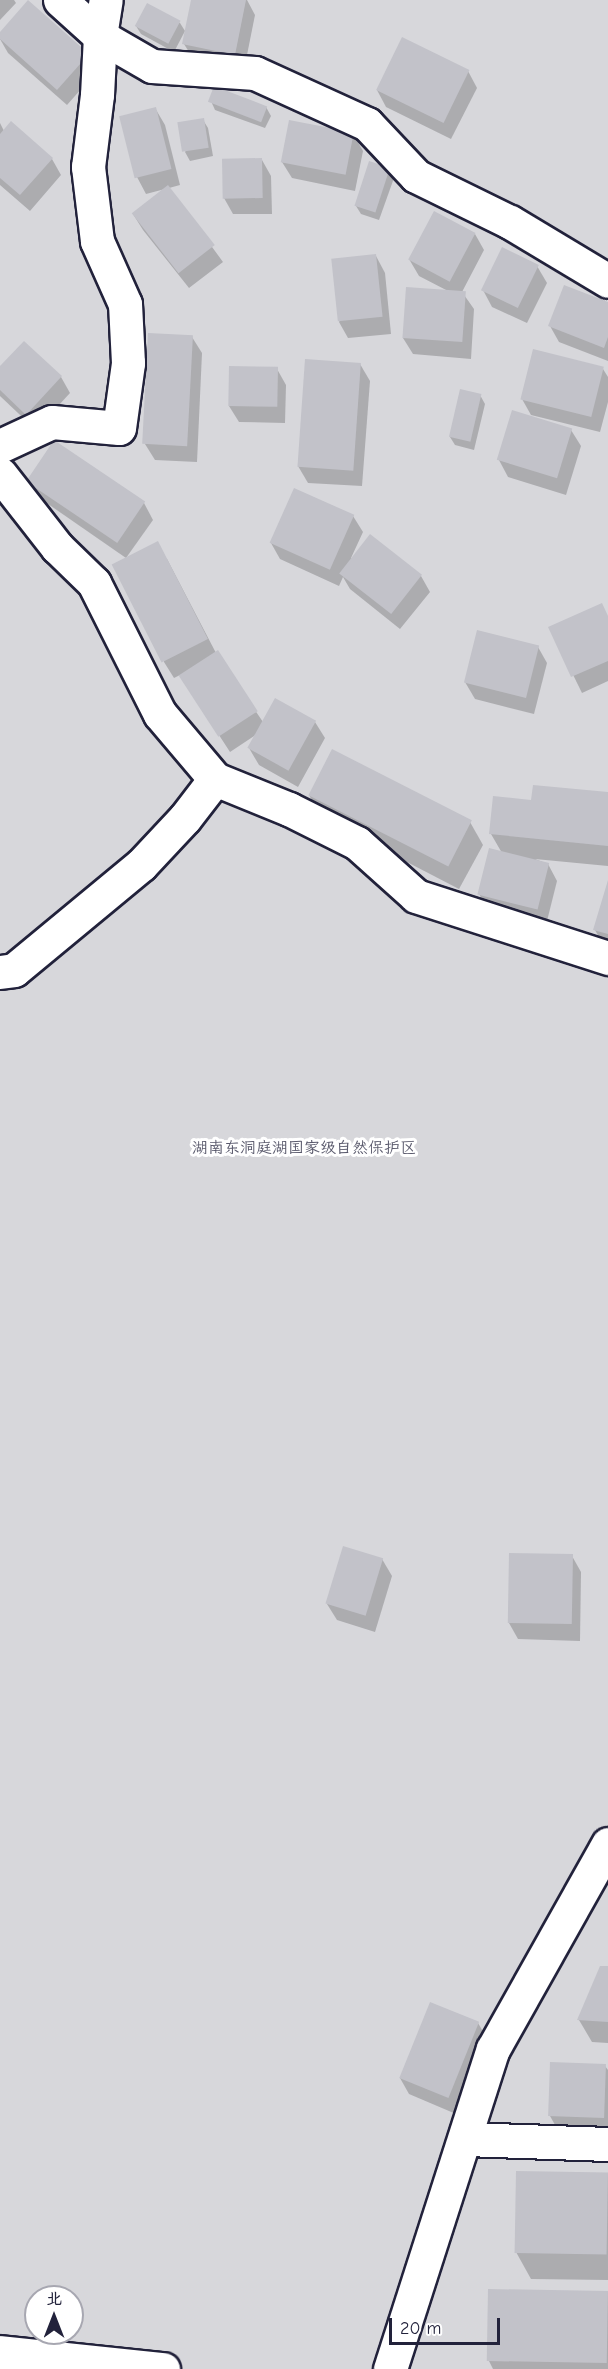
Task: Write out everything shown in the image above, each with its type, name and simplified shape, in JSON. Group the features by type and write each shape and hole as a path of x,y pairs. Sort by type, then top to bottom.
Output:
{"street":[{"path":"60,0 100,36 152,66 255,73 367,124 416,176 510,222 608,281"},
{"path":"0,446 52,422 119,428 128,363 125,304 97,241 88,167 97,95 100,36 106,0"},
{"path":"0,474 57,547 94,582 160,714 215,779 289,809 357,843 416,896 608,958"},
{"path":"0,972 14,970 141,865 185,818 215,779"},
{"path":"390,2369 493,2049 608,1844"},
{"path":"465,2139 608,2144"},
{"path":"0,2352 163,2369"}],"green space":[{"name":"湖南东洞庭湖国家级自然保护区","path":"0,0 608,0 608,2369 0,2369"}],"building":[{"path":"28,0 89,54 57,90 0,39 0,32"},
{"path":"191,0 246,0 235,55 182,44"},
{"path":"147,3 181,21 168,44 135,26"},
{"path":"402,37 469,70 444,123 376,90"},
{"path":"214,86 267,106 261,122 208,102"},
{"path":"156,107 171,169 135,178 119,116"},
{"path":"204,118 209,148 182,152 177,122"},
{"path":"289,120 354,133 346,175 281,162"},
{"path":"11,121 53,158 20,195 0,178 0,134"},
{"path":"262,158 263,198 223,199 222,159"},
{"path":"369,161 390,168 375,212 354,206"},
{"path":"168,185 215,245 179,273 132,213"},
{"path":"434,211 475,233 450,282 408,260"},
{"path":"502,247 539,265 518,308 481,290"},
{"path":"376,254 383,317 338,321 331,259"},
{"path":"564,285 608,302 608,337 604,348 548,326"},
{"path":"406,287 466,291 462,342 402,338"},
{"path":"148,333 193,335 187,446 142,444"},
{"path":"24,341 62,376 26,415 0,390 0,366"},
{"path":"533,349 604,367 591,417 520,399"},
{"path":"305,359 361,363 353,471 297,467"},
{"path":"229,366 278,367 277,407 228,406"},
{"path":"460,389 481,394 470,442 449,437"},
{"path":"512,410 572,428 557,478 497,460"},
{"path":"54,440 145,502 117,543 26,481"},
{"path":"294,488 354,515 330,570 270,543"},
{"path":"370,534 422,575 391,614 339,573"},
{"path":"158,541 208,639 162,663 112,565"},
{"path":"602,603 608,616 608,661 571,677 548,627"},
{"path":"477,630 539,645 526,698 464,682"},
{"path":"218,650 258,711 218,737 179,676"},
{"path":"275,698 316,721 288,771 247,748"},
{"path":"332,749 472,820 448,867 308,795"},
{"path":"533,785 608,792 608,846 489,834 493,796 531,800"},
{"path":"489,848 549,863 538,910 477,895"},
{"path":"608,880 608,934 593,930"},
{"path":"343,1546 383,1558 366,1616 325,1603"},
{"path":"509,1553 573,1554 572,1624 508,1623"},
{"path":"600,1966 608,1966 608,2022 577,2020"},
{"path":"430,2002 479,2022 448,2098 399,2078"},
{"path":"550,2062 606,2064 604,2118 548,2116"},
{"path":"516,2171 608,2173 607,2255 515,2253"},
{"path":"488,2289 608,2291 607,2363 487,2361"}]}
